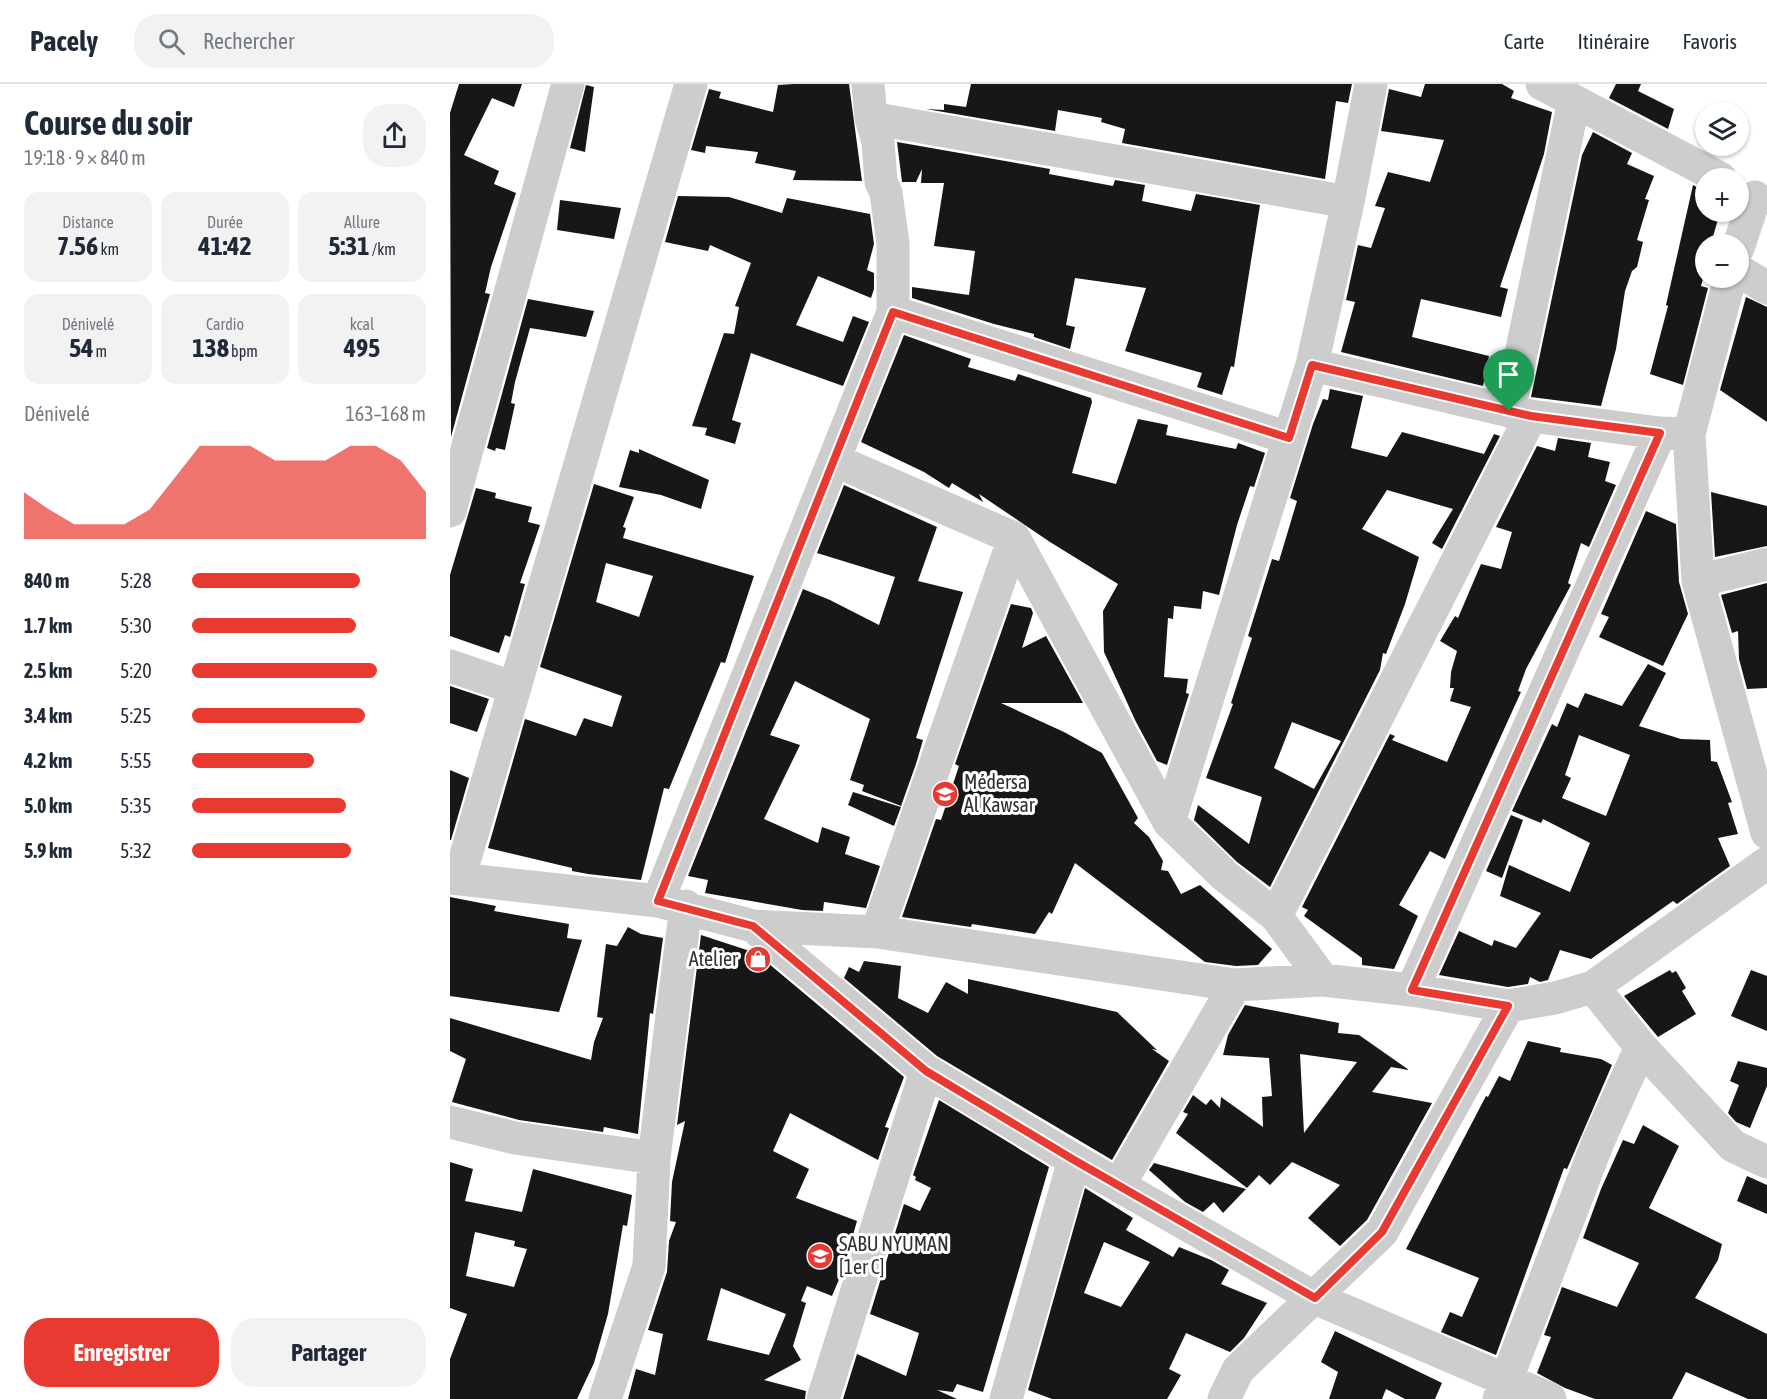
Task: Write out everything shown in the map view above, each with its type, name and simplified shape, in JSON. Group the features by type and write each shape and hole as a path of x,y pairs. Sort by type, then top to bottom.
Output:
{"street":[{"path":"450,511 568,84"},
{"path":"691,84 515,688 455,878 672,904 753,926 877,932 1235,985 1323,980 1412,990 1508,1006 1555,998 1593,987 1767,863"},
{"path":"604,1399 649,1266 654,1158 672,904 834,460 893,312 893,243 886,193 880,182 878,142 871,118 868,84"},
{"path":"1170,822 1312,365 1371,84"},
{"path":"1542,84 1701,168"},
{"path":"1276,916 1520,414 1574,101"},
{"path":"871,118 1348,202"},
{"path":"1742,234 1753,196"},
{"path":"1749,277 1767,288"},
{"path":"1412,990 1674,433 1726,288"},
{"path":"893,312 1289,438"},
{"path":"1312,365 1520,414 1674,433"},
{"path":"1674,433 1698,581 1767,833"},
{"path":"834,460 1014,538 1170,822 1225,876 1276,916 1323,980"},
{"path":"877,932 1014,538"},
{"path":"1698,581 1767,564"},
{"path":"450,666 515,688"},
{"path":"753,926 926,1071 1074,1160 1315,1298 1503,1390 1550,1399"},
{"path":"1119,1185 1235,985"},
{"path":"1593,987 1641,1047 1733,1146 1767,1162"},
{"path":"1224,1399 1238,1370 1382,1232 1508,1006"},
{"path":"1503,1390 1598,1142 1641,1047"},
{"path":"823,1399 926,1071"},
{"path":"450,1122 514,1138 654,1158"},
{"path":"1006,1399 1074,1160"}],"building":[{"path":"459,84 522,84 514,107 492,98 464,155 499,171 494,184 516,193 491,267 485,293 490,294 451,437 450,113"},
{"path":"849,84 862,181 793,180 796,171 755,163 758,152 706,146 705,153 691,150 709,89 721,92 719,98 773,112 778,85"},
{"path":"971,84 1352,84 1348,103 1336,101 1325,179 1122,143 1125,129 1101,122 1102,118 1058,110 1055,131 926,109 944,110 944,104 966,107"},
{"path":"1425,84 1502,84 1514,91 1511,98 1552,112 1544,154 1500,287 1508,289 1501,317 1421,299 1412,337 1489,356 1483,386 1341,352 1355,302 1346,300 1358,245 1371,248 1385,208 1375,206 1388,172 1430,182 1444,140 1381,131 1389,89 1421,97"},
{"path":"1616,84 1641,84 1638,91 1674,109 1668,129 1609,98"},
{"path":"586,85 594,87 585,152 570,148"},
{"path":"1593,132 1632,153 1627,164 1654,176 1645,199 1649,200 1637,240 1643,242 1637,267 1632,271 1625,291 1616,349 1601,406 1531,397 1582,155"},
{"path":"897,142 1050,169 1049,174 1113,186 1115,180 1145,185 1142,201 1191,211 1196,194 1260,205 1234,367 1231,366 1222,395 1197,387 1202,373 1125,351 1146,288 1075,278 1066,325 1075,327 1070,349 1034,337 1034,334 912,298 912,287 969,295 975,251 934,246 944,183 921,183 922,169 916,182 902,182"},
{"path":"1693,185 1695,186 1695,222 1717,222 1714,234 1695,234 1695,288 1708,288 1683,385 1650,374 1668,306 1666,305"},
{"path":"678,196 729,197 782,213 787,198 870,214 874,244 867,270 874,273 874,289 871,298 818,276 796,325 843,342 853,316 869,322 843,386 751,353 732,420 741,423 735,444 705,435 707,428 692,426 724,333 734,334 739,307 735,306 751,263 710,245 708,251 665,242"},
{"path":"560,200 621,208 614,239 557,230"},
{"path":"1746,297 1767,307 1767,422 1720,390"},
{"path":"528,299 594,311 586,337 530,328 515,382 511,403 515,404 505,450 496,448 495,451 487,448"},
{"path":"904,335 971,359 968,367 1015,381 1018,374 1091,398 1092,402 1072,473 1116,484 1138,419 1168,425 1166,435 1236,449 1238,443 1265,453 1254,487 1250,486 1237,525 1219,595 1203,591 1201,609 1174,606 1173,619 1168,618 1164,677 1188,679 1186,693 1189,694 1167,765 1157,761 1136,722 1104,652 1103,611 1118,584 979,494 983,502 952,483 949,488 924,472 861,442"},
{"path":"1330,389 1363,396 1351,448 1387,457 1402,432 1484,454 1494,434 1500,436 1442,549 1432,543 1453,509 1387,490 1362,529 1419,557 1405,604 1386,654 1383,653 1380,670 1270,887 1237,862 1194,820 1198,805 1249,844 1262,797 1206,778 1233,704 1231,703 1252,638 1248,636 1272,559 1279,561 1297,501 1290,498 1313,424 1323,399 1328,400","holes":["1292,722 1341,741 1314,789 1274,768"]},
{"path":"1558,438 1591,443 1588,457 1610,462 1605,481 1616,485 1589,547 1581,543 1568,583 1571,585 1526,669 1518,691 1521,692 1445,859 1430,851 1399,905 1418,916 1394,969 1362,965 1362,958 1304,916 1308,910 1302,907 1390,734 1395,736 1392,740 1447,762 1471,707 1450,701 1454,688 1450,688 1451,672 1457,651 1440,641 1455,616 1458,618 1481,564 1501,569 1512,532 1496,527 1537,446 1555,451"},
{"path":"639,449 709,480 701,509 661,495 619,487 630,450 639,453"},
{"path":"594,484 634,497 623,527 626,528 623,538 754,576 725,663 721,662 669,789 664,788 641,880 572,871 572,868 488,848 525,719 576,736 584,718 612,727 622,696 540,667","holes":["606,563 653,576 639,617 596,602"]},
{"path":"844,485 937,527 918,581 963,592 916,738 923,740 916,764 901,806 862,791 864,785 850,780 870,719 795,681 770,735 800,745 764,819 818,843 822,827 850,837 845,854 880,866 866,908 824,902 823,911 802,910 705,893 708,880 688,876 803,589 879,625 895,577 817,553"},
{"path":"476,488 496,493 495,498 532,507 528,522 540,525 520,583 525,584 510,637 505,635 499,653 450,636 450,575"},
{"path":"1711,492 1767,506 1767,546 1715,557"},
{"path":"1646,511 1676,524 1679,582 1688,614 1663,666 1599,637 1609,617 1601,614"},
{"path":"1767,583 1767,688 1747,689 1739,659 1738,631 1732,633 1721,595"},
{"path":"1011,604 1031,608 1033,613 1022,648 1046,636 1083,703 1001,703 1064,732 1102,753 1138,818 1134,823 1149,837 1163,861 1161,870 1168,871 1181,894 1200,885 1272,949 1258,965 1236,966 1205,962 1075,863 1052,914 1049,912 1035,934 972,924 971,927 902,917 936,819 941,820 959,766 955,764"},
{"path":"1648,664 1666,673 1639,726 1681,739 1710,740 1711,761 1717,762 1732,802 1728,803 1738,834 1718,838 1730,866 1677,904 1673,901 1591,959 1560,950 1548,980 1540,982 1530,977 1528,984 1508,987 1439,975 1459,931 1492,946 1494,940 1516,948 1541,913 1500,896 1509,865 1570,892 1590,843 1543,819 1541,823 1512,811 1552,724 1557,727 1567,703 1578,708 1585,693 1622,706","holes":["1579,735 1630,755 1606,816 1562,798 1571,778 1565,775"]},
{"path":"450,686 489,699 477,732 450,723"},
{"path":"450,770 469,778 451,840 450,840"},
{"path":"853,792 901,807 894,826 848,805"},
{"path":"1511,815 1523,820 1502,878 1486,871"},
{"path":"450,897 496,906 494,911 569,924 567,938 582,940 559,1012 450,996"},
{"path":"628,927 641,934 663,938 653,1014 650,1013 638,1134 604,1127 603,1132 519,1120 452,1102 466,1059 450,1051 450,1018 591,1060 594,1042 603,1018 597,1017 606,944 617,946"},
{"path":"701,935 756,953 904,1077 885,1127 889,1128 878,1160 790,1113 773,1151 809,1169 796,1198 857,1221 843,1270 832,1296 807,1286 801,1301 806,1303 793,1346 801,1360 764,1380 806,1391 805,1399 628,1399 636,1369 655,1375 663,1334 648,1330 667,1272 669,1241 676,1222 670,1221 672,1182 685,1121 677,1125","holes":["721,1288 786,1314 769,1355 707,1340"]},
{"path":"864,961 901,966 898,998 928,1013 946,982 968,994 968,979 1117,1012 1157,1050 1152,1049 1169,1061 1112,1160 937,1056 844,978 849,967 859,972"},
{"path":"1670,970 1672,973 1676,971 1686,988 1682,991 1696,1014 1658,1037 1624,996"},
{"path":"1751,970 1767,976 1767,1031 1731,1016"},
{"path":"1245,1005 1339,1023 1338,1033 1359,1035 1409,1070 1391,1067 1372,1092 1432,1103 1367,1220 1340,1246 1308,1218 1340,1185 1292,1162 1270,1185 1259,1175 1247,1188 1176,1133 1188,1114 1183,1112 1193,1095 1206,1105 1211,1099 1220,1108 1221,1097 1263,1127 1262,1097 1272,1096 1269,1058 1223,1055 1228,1035","holes":["1300,1054 1357,1062 1304,1133"]},
{"path":"1528,1041 1561,1048 1560,1052 1601,1059 1612,1065 1567,1169 1564,1168 1496,1355 1441,1332 1450,1312 1462,1317 1479,1278 1406,1249 1486,1096 1488,1097 1499,1076 1510,1081"},
{"path":"1738,1061 1767,1068 1767,1086 1750,1128 1736,1122 1728,1113 1739,1085 1730,1081"},
{"path":"939,1100 1049,1167 983,1392 957,1384 953,1392 937,1390 957,1399 843,1399 857,1354 906,1376 919,1333 870,1314 904,1204 920,1211 931,1188 915,1180 916,1177 913,1175"},
{"path":"1643,1125 1679,1146 1649,1208 1722,1244 1718,1260 1695,1298 1767,1334 1767,1399 1748,1399 1686,1372 1672,1399 1595,1399 1565,1388 1537,1373 1551,1337 1544,1335 1562,1287 1617,1307 1639,1263 1583,1238 1601,1189 1623,1140 1634,1144"},
{"path":"450,1162 473,1169 465,1201 522,1212 533,1169 632,1195 627,1226 623,1225 608,1314 594,1363 577,1399 450,1399 450,1359 467,1314 450,1308","holes":["475,1232 515,1241 514,1246 527,1249 514,1287 466,1276"]},
{"path":"1154,1163 1246,1189 1223,1213 1214,1202 1203,1212 1185,1202 1149,1170"},
{"path":"1747,1176 1767,1185 1767,1214 1737,1201"},
{"path":"1085,1188 1133,1218 1126,1230 1173,1257 1179,1247 1211,1260 1229,1270 1221,1284 1267,1303 1244,1338 1230,1352 1186,1333 1169,1369 1181,1375 1167,1399 1052,1399 1028,1390","holes":["1104,1242 1150,1262 1121,1307 1084,1293"]},
{"path":"1335,1331 1442,1383 1435,1399 1405,1399 1386,1389 1382,1399 1329,1399 1338,1372 1321,1362"}],"place":[{"name":"Médersa Al Kawsar","path":"945,794"},
{"name":"Atelier","path":"758,959"},
{"name":"SABU NYUMAN [1er C]","path":"820,1256"}],"route":[{"path":"893,312 1289,438 1312,365 1509,411 1660,433 1412,990 1508,1006 1382,1232 1315,1298 1074,1160 926,1071 753,926 686,906 658,901 893,312"}]}
